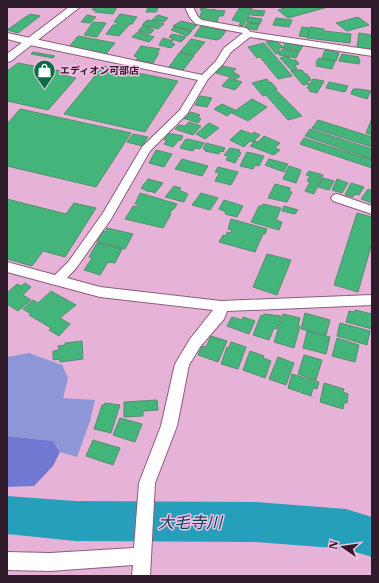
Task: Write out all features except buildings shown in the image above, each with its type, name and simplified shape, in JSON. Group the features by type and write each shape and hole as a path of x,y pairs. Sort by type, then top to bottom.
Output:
{"street":[{"path":"7,59 75,7"},
{"path":"189,7 194,18 199,22 246,31 248,34 372,53"},
{"path":"58,280 73,264 107,216 146,149 184,112 204,78 220,62 227,50 248,34"},
{"path":"7,36 204,78"},
{"path":"337,198 372,210"},
{"path":"7,267 100,292 221,306 372,300"},
{"path":"141,576 147,483 169,426 182,364 195,343 219,315 221,306"},
{"path":"7,561 50,562 142,550"}],"shaded area":[{"path":"29,353 62,365 68,378 63,398 95,400 90,421 77,457 60,452 53,441 7,436 7,357"},
{"path":"7,436 53,441 60,452 53,466 34,486 7,487"}],"waterway":[{"name":"大毛寺川","path":"7,515 75,521 256,522 346,529 372,537"}],"place":[{"name":"エディオン可部店","path":"45,90"}]}
